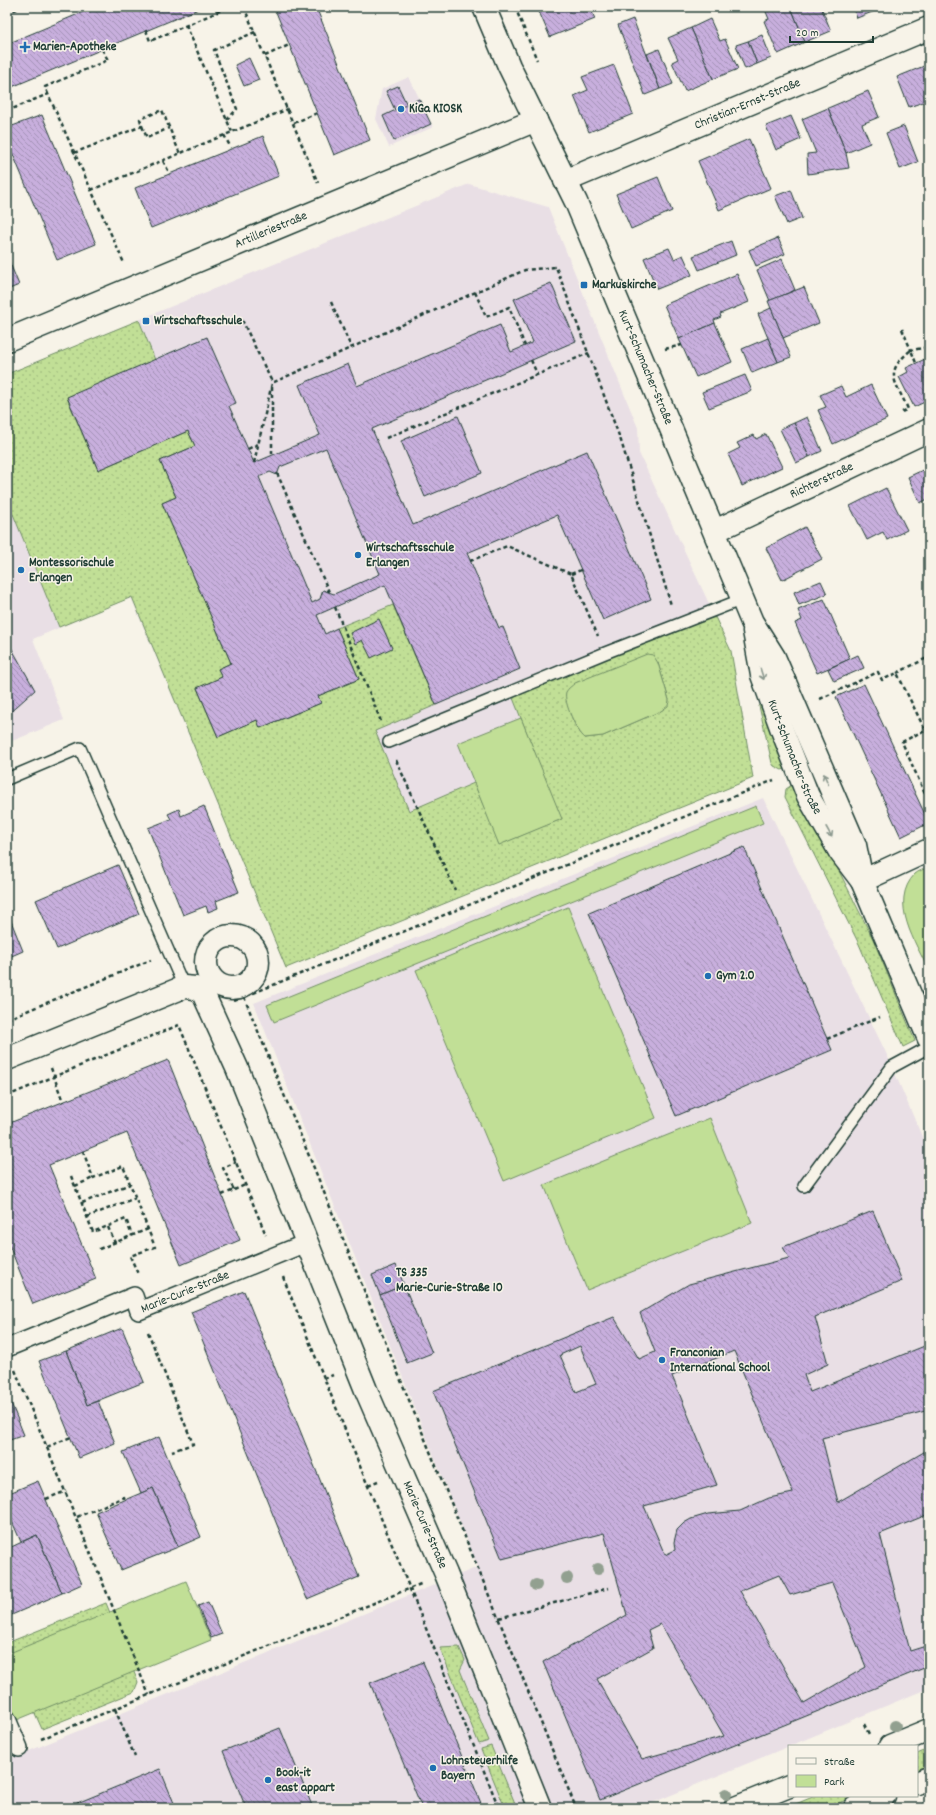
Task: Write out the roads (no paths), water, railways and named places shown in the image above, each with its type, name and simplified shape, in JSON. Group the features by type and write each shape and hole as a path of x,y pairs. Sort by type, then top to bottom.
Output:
{"street":[{"name":"Kurt-Schumacher-Straße","path":"484,7 509,66 565,181 752,622 774,657 855,845 862,881 929,1039"},
{"name":"Christian-Ernst-Straße","path":"565,181 929,28"},
{"name":"Artilleriestraße","path":"7,340 536,120"},
{"name":"Richterstraße","path":"714,531 929,430"},
{"name":"Kurt-Schumacher-Straße","path":"752,622 760,669 808,796 840,852 862,881"},
{"path":"862,881 929,850"},
{"path":"7,1059 42,1045 203,993"},
{"name":"Marie-Curie-Straße","path":"203,993 366,1390 446,1574 540,1808"},
{"name":"Marie-Curie-Straße","path":"10,1356 137,1304 274,1256 306,1243"},
{"path":"7,1719 19,1748"},
{"path":"892,1745 929,1730"},
{"path":"918,1783 929,1778"},
{"path":"735,1808 788,1786"},
{"path":"855,1808 882,1797"}],"lane":[{"path":"389,742 605,653 743,599"},
{"path":"7,779 80,748 168,953 203,993"},
{"path":"804,1186 892,1067 929,1047"}],"place":[{"name":"Marien-Apotheke","path":"25,47"},
{"name":"KiGa KIOSK","path":"401,109"},
{"name":"Markuskirche","path":"584,285"},
{"name":"Wirtschaftsschule","path":"146,321"},
{"name":"Wirtschaftsschule Erlangen","path":"358,555"},
{"name":"Montessorischule Erlangen","path":"21,570"},
{"name":"Gym 2.0","path":"708,976"},
{"name":"TS 335 Marie-Curie-Straße 10","path":"388,1280"},
{"name":"Franconian International School","path":"662,1360"},
{"name":"Lohnsteuerhilfe Bayern","path":"433,1768"},
{"name":"Book-it east appart","path":"268,1780"}]}
